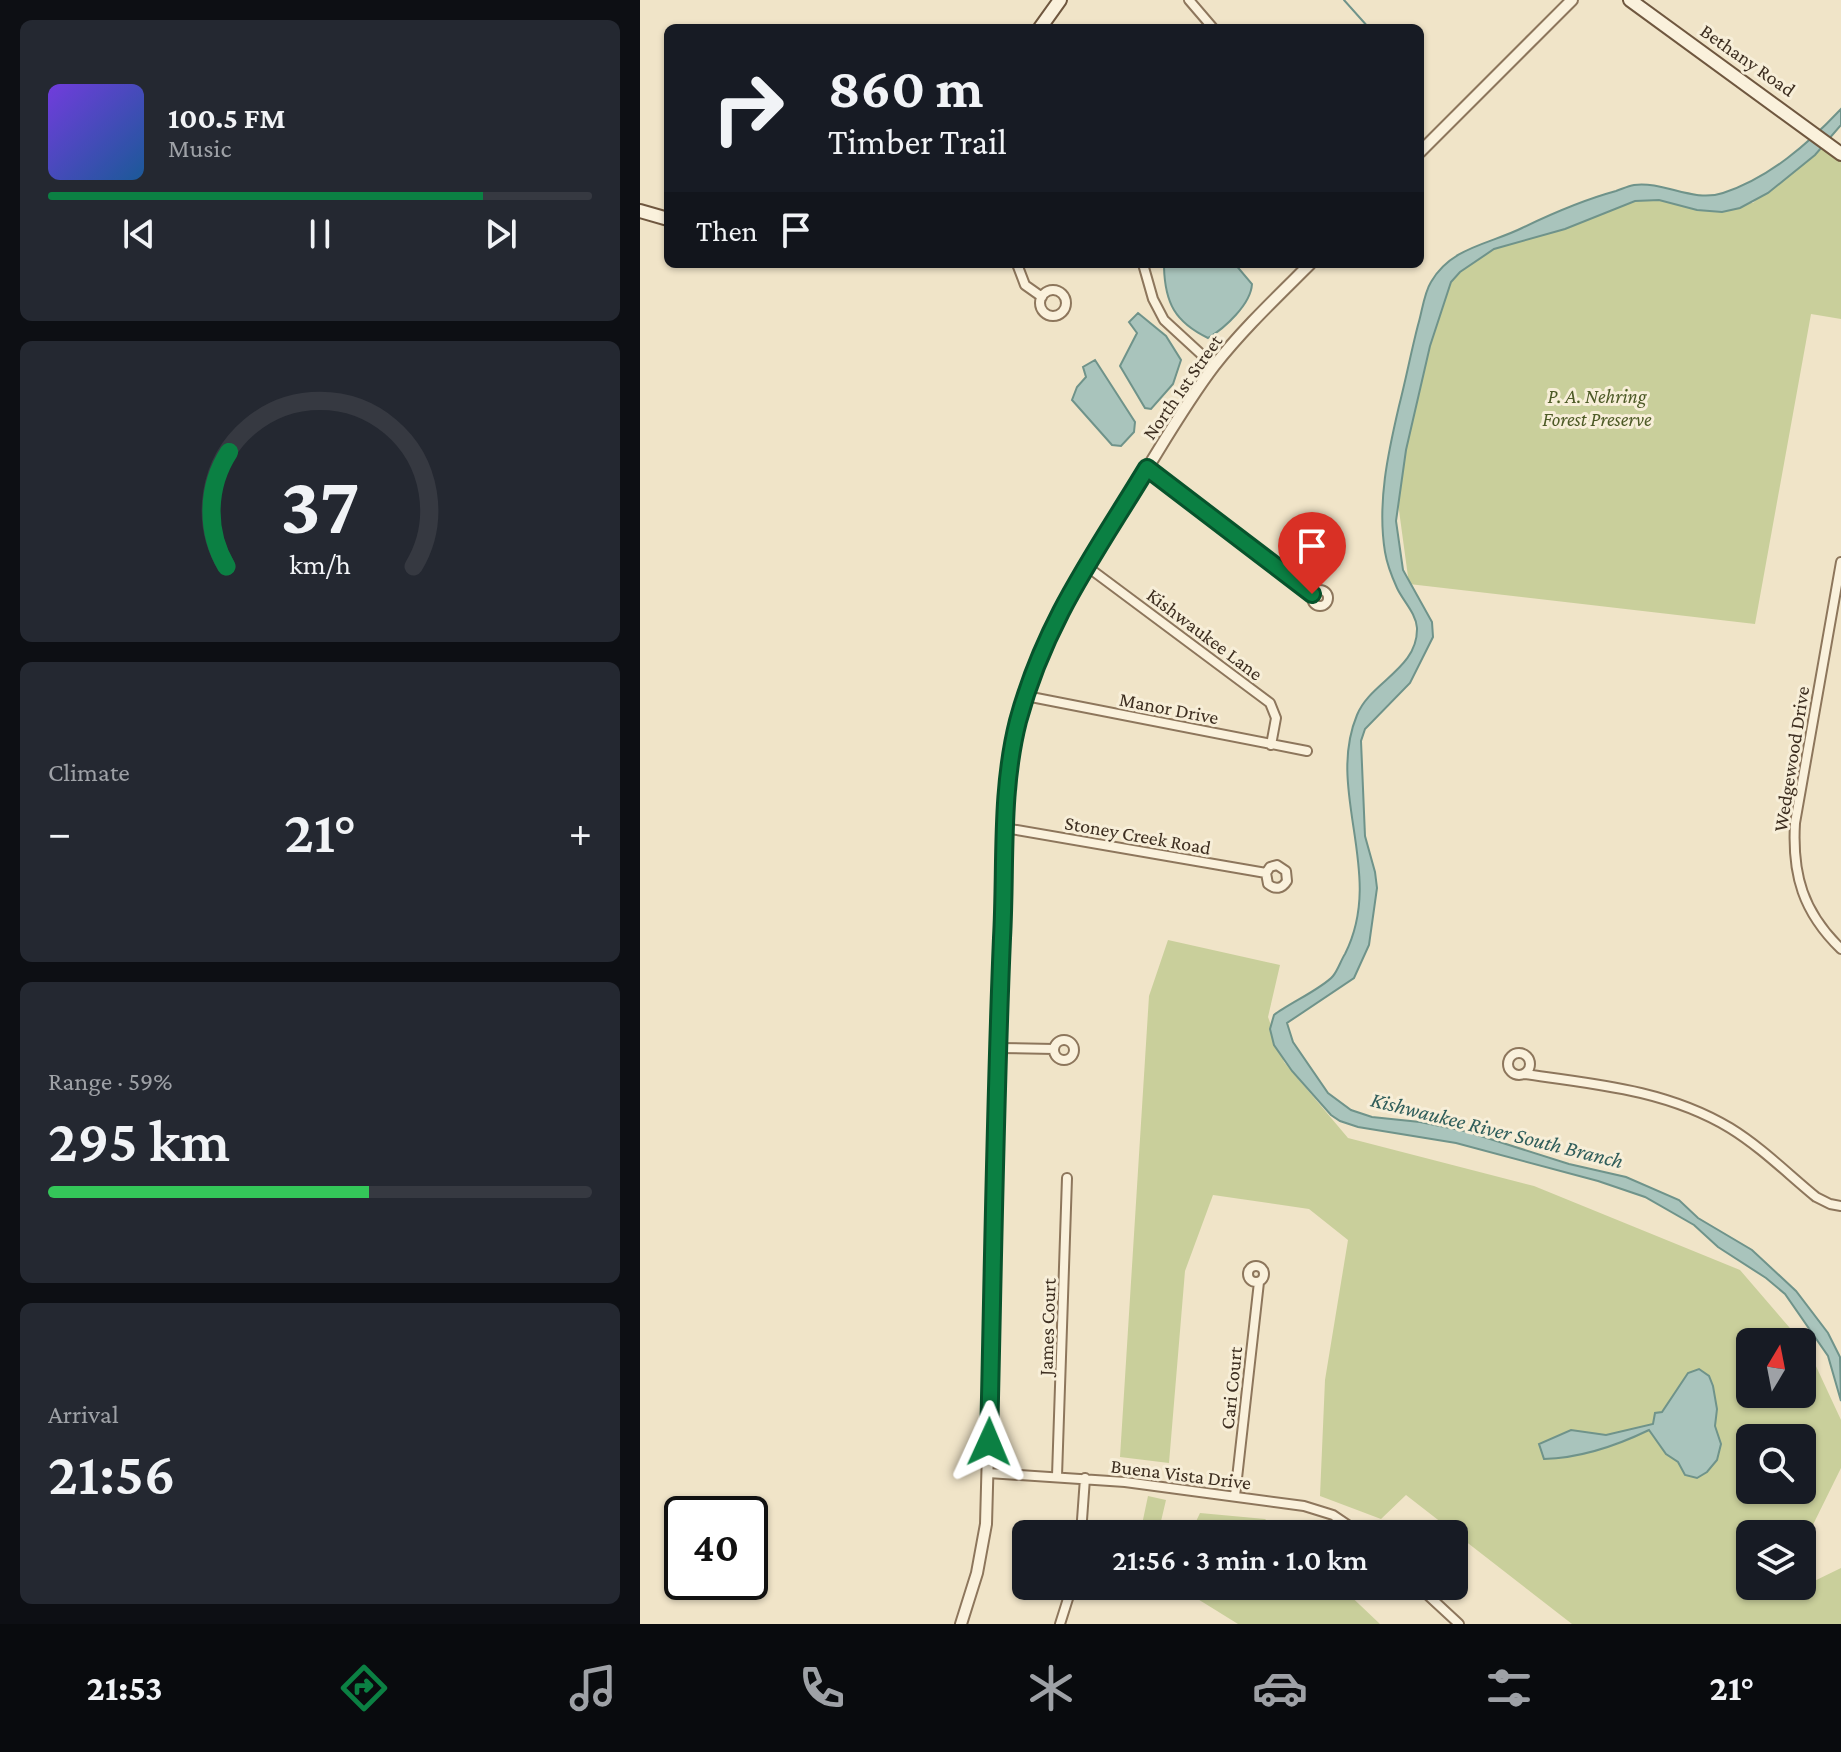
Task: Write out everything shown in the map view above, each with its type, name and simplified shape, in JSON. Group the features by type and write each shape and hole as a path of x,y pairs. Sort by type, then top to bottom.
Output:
{"main road":[{"path":"1043,24 1060,0"},
{"name":"Bethany Road","path":"1630,0 1841,154"},
{"path":"640,211 664,218"}],"street":[{"path":"1189,0 1210,24"},
{"path":"1424,148 1572,0"},
{"path":"1019,268 1025,285 1042,297"},
{"path":"1144,268 1153,299 1164,320 1214,366"},
{"name":"North 1st Street","path":"961,1624 979,1562 986,1524 1005,828 1012,757 1026,696 1062,607 1147,468 1214,366 1306,268"},
{"path":"1147,468 1312,594"},
{"name":"Wedgewood Drive","path":"1841,562 1838,598 1795,823 1794,848 1797,876 1811,912 1841,949"},
{"name":"Kishwaukee Lane","path":"1085,565 1270,703 1276,718 1271,745"},
{"name":"Manor Drive","path":"1026,696 1307,751"},
{"name":"Stoney Creek Road","path":"1005,828 1266,873"},
{"path":"997,1048 1054,1049"},
{"path":"1524,1074 1627,1089 1685,1105 1732,1129 1816,1197 1841,1206"},
{"name":"James Court","path":"1057,1476 1067,1178"},
{"name":"Cari Court","path":"1235,1496 1259,1282"},
{"name":"Buena Vista Drive","path":"988,1473 1085,1478 1235,1496 1313,1508 1343,1520"},
{"path":"1082,1520 1085,1478"},
{"path":"1060,1624 1068,1600"},
{"path":"1433,1600 1459,1624"}],"green space":[{"name":"P. A. Nehring Forest Preserve","path":"1818,136 1841,154 1841,319 1811,314 1755,624 1409,584 1390,444 1419,324 1445,265 1597,196 1647,186 1753,203"},
{"path":"1168,940 1280,965 1268,1017 1284,1062 1348,1138 1534,1186 1740,1270 1790,1328 1736,1328 1736,1408 1816,1408 1816,1366 1841,1420 1841,1468 1815,1520 1736,1520 1736,1600 1816,1600 1816,1580 1841,1568 1841,1624 1572,1624 1468,1543 1468,1520 1438,1520 1406,1495 1381,1519 1320,1496 1325,1380 1348,1240 1309,1209 1213,1195 1185,1271 1169,1463 1120,1457 1149,996"},
{"path":"1148,1496 1166,1500 1161,1520 1143,1520"},
{"path":"1200,1513 1266,1520 1197,1520"},
{"path":"1199,1600 1355,1600 1380,1624 1238,1624"}],"water":[{"path":"1841,109 1841,125 1815,155 1768,193 1740,208 1722,212 1697,210 1659,200 1635,201 1565,229 1494,249 1460,272 1451,282 1430,346 1406,450 1396,521 1403,570 1432,622 1433,637 1410,683 1365,729 1361,741 1365,836 1377,888 1369,945 1354,978 1287,1023 1293,1042 1328,1093 1351,1110 1372,1117 1465,1131 1569,1164 1626,1177 1679,1200 1698,1218 1752,1250 1796,1291 1828,1333 1840,1357 1841,1401 1828,1356 1816,1339 1816,1328 1809,1328 1785,1294 1718,1247 1694,1225 1645,1197 1598,1181 1456,1143 1358,1127 1340,1121 1292,1071 1274,1045 1270,1029 1274,1015 1333,976 1356,924 1360,893 1347,773 1349,744 1363,703 1402,665 1415,642 1417,628 1414,617 1397,588 1386,557 1382,515 1395,424 1423,303 1431,282 1449,261 1472,248 1568,207 1630,186 1656,186 1701,195 1723,193 1740,187 1772,169 1815,135"},
{"path":"1164,268 1238,268 1252,284 1251,292 1236,315 1208,338 1187,325 1174,310"},
{"path":"1138,313 1166,336 1181,360 1173,384 1151,409 1145,408 1120,366 1137,333 1129,322"},
{"path":"1095,360 1135,422 1134,432 1121,446 1112,445 1072,400 1077,387 1086,377 1083,367"},
{"path":"1699,1369 1709,1376 1713,1386 1717,1409 1715,1426 1721,1444 1717,1460 1697,1478 1685,1475 1678,1462 1666,1454 1649,1430 1598,1450 1544,1459 1539,1444 1571,1430 1606,1435 1653,1424 1655,1413 1662,1412 1688,1373"}],"waterway":[{"path":"1344,0 1365,24"}],"route":[{"path":"989,1442 997,1048 1007,796 1018,722 1038,662 1069,593 1147,468 1312,594"}],"water label":[{"name":"Kishwaukee River South Branch","path":"1497,1130"}]}
